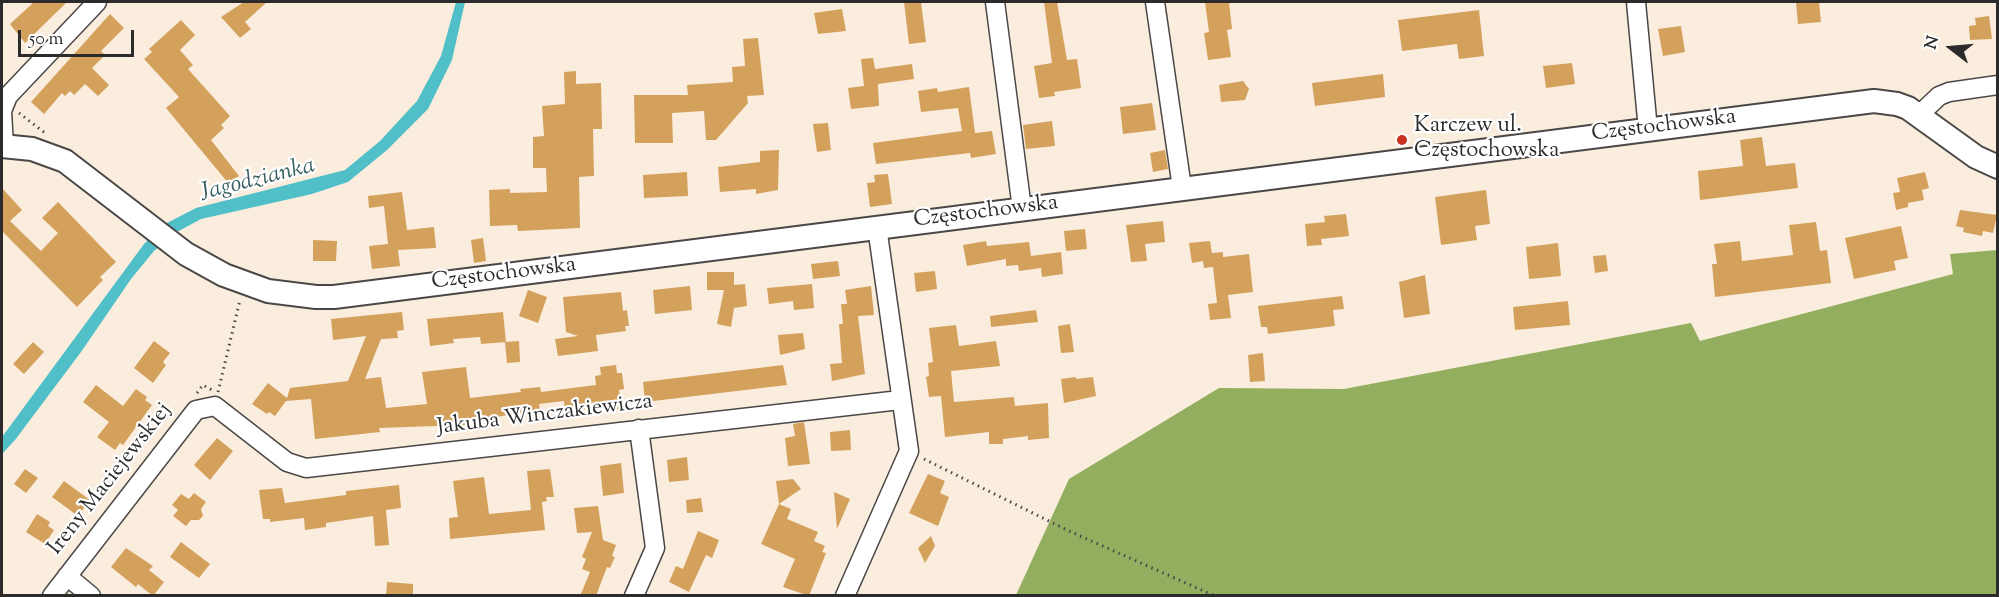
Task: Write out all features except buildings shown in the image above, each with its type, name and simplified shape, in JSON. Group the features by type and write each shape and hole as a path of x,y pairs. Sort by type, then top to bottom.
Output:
{"main road":[{"name":"Częstochowska","path":"3,146 38,150 65,161 186,254 224,275 259,289 300,296 334,297 1874,101 1897,104 1919,115 1976,157 1998,167"}],"street":[{"path":"3,146 2,111 8,96 97,2"},
{"path":"995,2 1022,209"},
{"path":"1155,2 1182,188"},
{"path":"1636,2 1648,130"},
{"path":"1919,115 1939,96 1948,92 1998,85"},
{"path":"845,596 909,451 877,227"},
{"name":"Jakuba Winczakiewicza","path":"214,406 287,462 306,468 900,400"},
{"name":"Ireny Maciejewskiej","path":"52,596 196,410 214,406"},
{"path":"634,596 655,548 639,429"},
{"path":"67,576 91,596"}],"path":[{"path":"220,379 240,300"},
{"path":"909,451 1069,531 1215,596"}],"green space":[{"path":"1997,250 1997,595 1016,595 1069,479 1219,388 1344,389 1691,323 1700,341 1953,274 1950,254"}],"water":[{"path":"456,2 465,2 452,60 428,109 387,150 348,182 312,194 201,219 175,233 154,251 131,279 81,352 2,454 2,437 144,244 163,225 196,208 345,170 380,141 417,101 441,56"}],"place":[{"name":"Karczew ul. Częstochowska","path":"1402,140"}],"water label":[{"name":"Jagodzianka","path":"258,181"}]}
